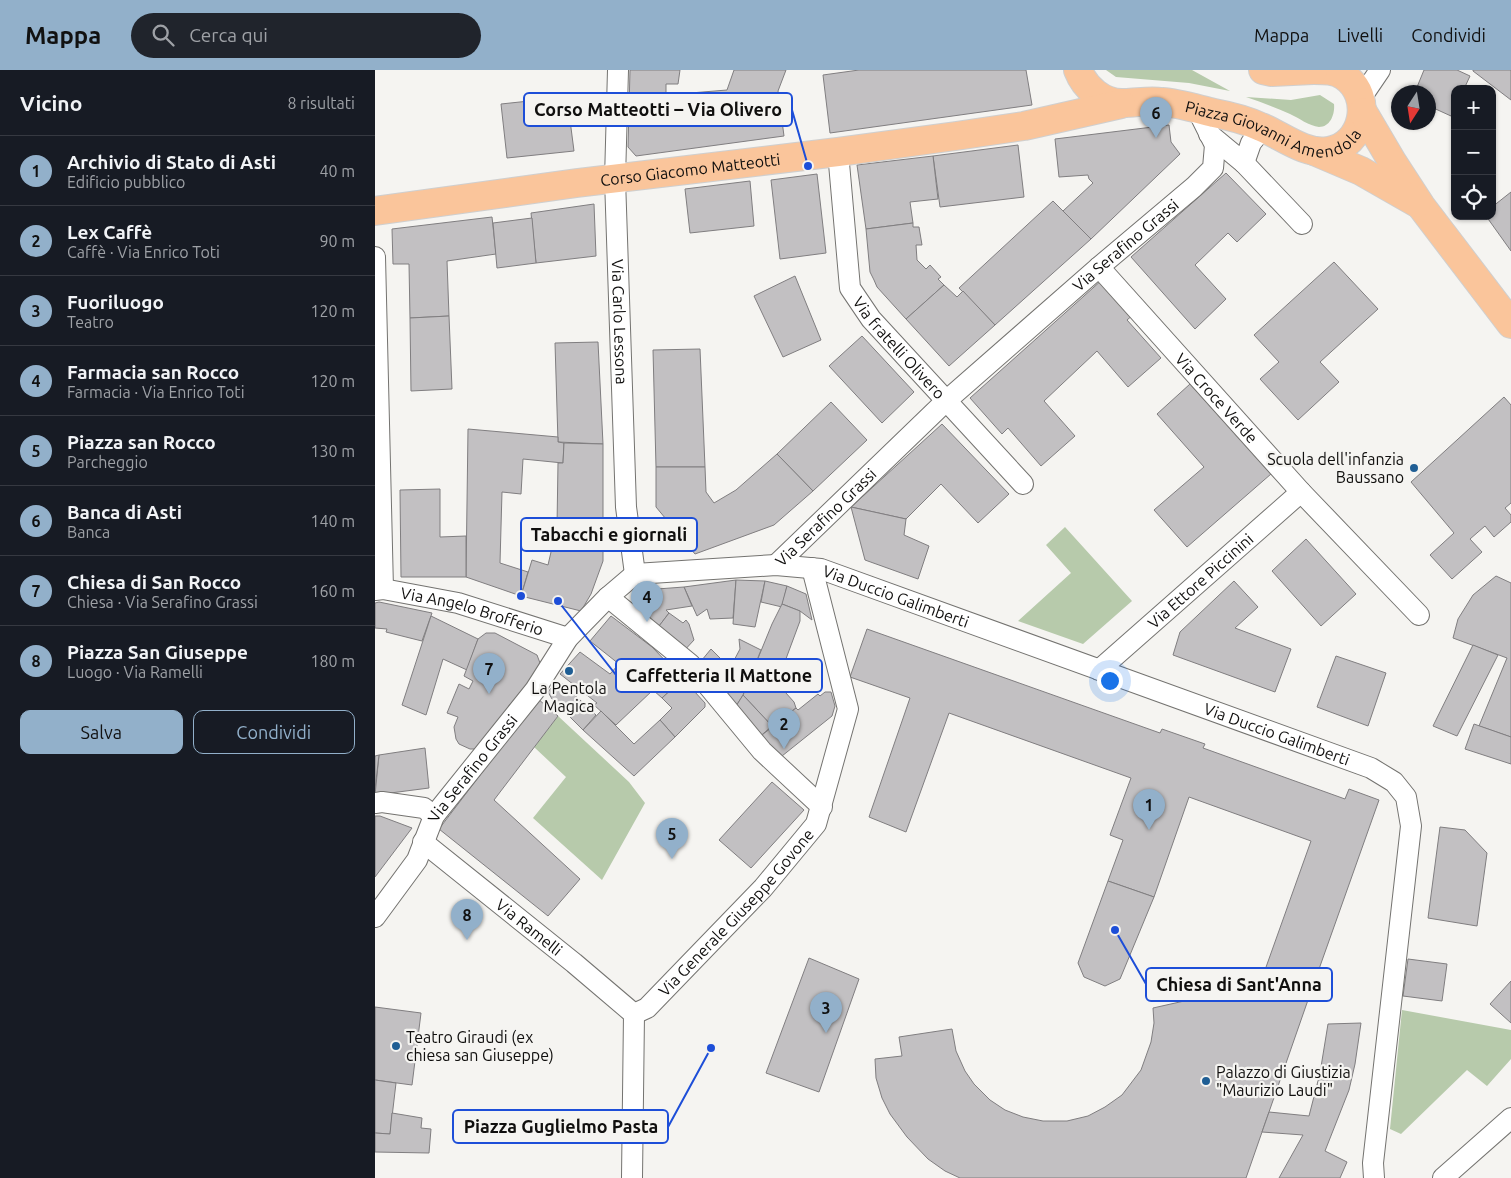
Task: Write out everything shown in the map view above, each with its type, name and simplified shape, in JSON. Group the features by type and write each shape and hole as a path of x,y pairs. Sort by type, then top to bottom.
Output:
{"main road":[{"name":"Piazza Giovanni Amendola","path":"1077,71 1091,91 1105,100 1121,104 1162,102 1230,116 1263,128 1314,151 1328,152 1341,147 1353,138 1360,126 1362,105 1354,86 1344,76 1331,71 1272,72 1264,70"},
{"name":"Corso Giacomo Matteotti","path":"375,211 615,178 837,152 1024,126 1121,104"},
{"path":"1362,105 1393,163 1421,206 1511,324"},
{"path":"1314,151 1361,171 1421,206"}],"street":[{"name":"Via Carlo Lessona","path":"618,70 615,178 626,507 635,574"},
{"name":"Piazza Giovanni Amendola","path":"1362,105 1381,70"},
{"name":"Via Serafino Grassi","path":"375,917 417,860 433,816 535,690 568,638 608,597 635,574 776,566 946,401 1194,187 1213,168 1215,145 1197,109"},
{"path":"1244,163 1251,143 1263,128"},
{"path":"1209,134 1244,163 1301,224"},
{"name":"Via fratelli Olivero","path":"837,152 850,288 871,318 1023,484"},
{"path":"375,257 379,590"},
{"name":"Via Croce Verde","path":"1099,267 1301,492 1419,615"},
{"name":"Via Ettore Piccinini","path":"1099,670 1301,492"},
{"name":"Via Duccio Galimberti","path":"776,566 821,568 1371,768 1394,782 1406,797 1411,826 1373,1163 1374,1178"},
{"name":"Via Generale Giuseppe Govone","path":"635,1014 647,1008 763,888 816,824 848,709 813,568"},
{"name":"Via Angelo Brofferio","path":"379,590 458,603 568,638"},
{"path":"608,597 690,664 762,751 822,807"},
{"path":"375,803 382,802 424,808 433,816"},
{"name":"Via Ramelli","path":"423,842 635,1014"},
{"path":"631,1178 635,1014"},
{"path":"1443,1178 1511,1118"}],"green space":[{"path":"1106,70 1192,70 1230,91 1189,83 1116,77"},
{"path":"1320,95 1334,104 1334,108 1333,115 1327,125 1319,127 1246,97 1291,100"},
{"path":"1065,527 1132,601 1083,644 1018,621 1071,573 1046,545"},
{"path":"558,716 629,782 645,803 602,880 533,818 566,777 534,747"},
{"path":"1402,1010 1511,1030 1511,1059 1487,1086 1467,1070 1401,1134 1390,1129"}],"building":[{"path":"630,70 680,70 678,84 666,84 666,95 727,90 734,70 786,70 778,91 784,136 636,156 628,147"},
{"path":"859,70 1026,70 1032,105 830,133 823,75"},
{"path":"1424,70 1457,70 1470,76 1466,85 1451,85 1451,116 1436,109 1436,85 1418,85"},
{"path":"1473,70 1511,70 1511,100 1496,89 1496,85 1491,85"},
{"path":"567,97 574,151 507,158 501,104"},
{"path":"1169,125 1171,142 1180,154 1091,239 1063,211 1093,183 1088,175 1059,177 1055,139"},
{"path":"1018,145 1024,197 940,207 933,156"},
{"path":"933,156 938,199 910,202 913,223 866,229 857,165"},
{"path":"1226,173 1266,214 1237,242 1228,233 1195,265 1226,299 1195,329 1131,257"},
{"path":"817,174 826,253 780,259 771,180"},
{"path":"750,181 754,226 690,233 685,189"},
{"path":"1511,192 1511,251 1489,220 1496,220 1496,204"},
{"path":"1053,201 1091,239 995,325 959,288"},
{"path":"594,204 596,256 536,263 531,213"},
{"path":"492,217 496,254 447,261 449,316 410,318 409,264 393,264 392,229"},
{"path":"532,218 536,263 497,268 493,223"},
{"path":"913,223 913,227 919,227 922,245 916,245 917,260 926,269 930,265 941,277 938,279 944,285 906,319 877,287 870,272 866,229"},
{"path":"1334,262 1378,309 1320,362 1339,382 1298,420 1260,379 1279,362 1254,335"},
{"path":"795,276 821,340 783,357 754,296"},
{"path":"1103,279 1134,314 1127,320 1161,358 1128,387 1097,351 1044,401 1075,436 1041,466 1008,428 1002,434 970,398"},
{"path":"944,285 957,297 963,291 995,325 949,366 906,319"},
{"path":"449,316 452,389 411,391 410,318"},
{"path":"862,336 914,392 882,423 829,366"},
{"path":"598,342 603,444 558,442 555,343"},
{"path":"700,349 705,467 656,467 653,350"},
{"path":"1190,384 1271,474 1187,547 1154,510 1204,467 1157,414"},
{"path":"1504,397 1511,405 1511,503 1505,508 1511,515 1511,522 1494,537 1485,526 1470,539 1482,552 1452,579 1430,555 1454,533 1411,482"},
{"path":"831,402 867,440 813,491 777,454"},
{"path":"942,424 1009,494 978,523 941,484 906,519 851,507"},
{"path":"468,429 558,437 558,442 564,443 563,463 523,459 521,494 502,492 500,563 528,572 521,596 466,577"},
{"path":"564,443 603,444 603,561 591,594 581,611 521,596 532,560 548,565 557,526 558,463 563,463"},
{"path":"777,454 813,491 774,525 695,554 656,507 656,467 705,467 706,492 714,503 736,490"},
{"path":"440,489 440,537 466,536 466,577 401,577 400,490"},
{"path":"851,507 906,519 904,535 929,546 918,579 865,560"},
{"path":"1306,539 1356,594 1321,626 1272,571"},
{"path":"1496,576 1511,583 1511,737 1479,726 1507,658 1453,638 1458,619 1473,595"},
{"path":"736,580 733,618 710,619 707,609 697,616 684,587"},
{"path":"736,580 765,581 755,627 733,624"},
{"path":"765,581 787,586 782,607 761,602"},
{"path":"1234,581 1258,607 1235,628 1291,649 1275,692 1173,655 1180,632"},
{"path":"787,586 806,594 812,620 800,611 782,604"},
{"path":"684,587 692,606 666,610 669,613 656,630 629,605 657,589"},
{"path":"379,602 432,613 422,641 386,632 387,629 375,628 375,603"},
{"path":"782,604 800,611 800,621 777,683 794,702 796,708 772,726 743,695"},
{"path":"669,613 683,623 686,620 689,624 694,640 682,653 656,630"},
{"path":"431,616 478,639 467,670 443,659 426,715 402,705"},
{"path":"611,616 652,647 683,679 662,698 653,690 616,725 594,705 597,703 560,674 580,652 610,674 619,664 590,641"},
{"path":"867,629 1160,733 1162,729 1205,744 1203,748 1345,799 1349,789 1379,800 1308,1000 1260,984 1311,841 1189,797 1154,897 1108,881 1123,840 1110,835 1131,778 949,713 906,832 869,817 910,698 850,677"},
{"path":"486,633 495,633 537,655 540,663 514,707 510,704 486,744 477,749 470,749 459,744 456,739 454,727 458,717 447,713 459,684 469,689 473,681 464,676 478,639"},
{"path":"739,639 761,650 743,695 733,711 697,666 711,649 730,668 740,649"},
{"path":"1473,645 1498,655 1457,736 1433,726"},
{"path":"1336,656 1386,673 1368,726 1317,707"},
{"path":"683,679 705,703 705,707 675,737 660,720 672,708 662,698"},
{"path":"555,683 563,684 596,715 583,730 552,699 548,692"},
{"path":"825,692 831,692 835,706 832,716 777,760 757,739 796,708 798,710 818,694 820,696"},
{"path":"743,695 772,726 757,739 733,711"},
{"path":"538,699 558,716 494,800 580,879 548,916 439,829"},
{"path":"601,711 634,744 660,720 675,737 634,776 583,730"},
{"path":"1474,724 1511,737 1511,764 1465,749"},
{"path":"425,748 429,788 375,795 379,755"},
{"path":"379,755 375,789 375,756"},
{"path":"772,782 804,810 751,868 719,840"},
{"path":"375,816 380,816 412,828 375,877"},
{"path":"1440,827 1465,830 1487,853 1477,926 1428,918"},
{"path":"1108,881 1154,897 1120,979 1105,986 1084,977 1078,963"},
{"path":"809,958 859,979 819,1092 766,1073"},
{"path":"1408,959 1447,964 1442,1001 1403,996"},
{"path":"1511,981 1511,1023 1490,1004"},
{"name":"Palazzo di Giustizia \"Maurizio Laudi\"","path":"1260,984 1308,1000 1246,1178 960,1178 945,1171 928,1159 907,1137 890,1114 882,1098 876,1078 875,1059 902,1056 899,1037 952,1029 956,1051 965,1071 974,1084 990,1100 1005,1110 1023,1117 1043,1121 1067,1121 1088,1116 1122,1095 1141,1070 1151,1042 1154,1023 1153,1008"},
{"name":"Teatro Giraudi (ex chiesa san Giuseppe)","path":"375,1007 421,1013 412,1085 375,1080"},
{"path":"1361,1023 1349,1090 1325,1151 1347,1162 1340,1178 1279,1178 1303,1135 1262,1132 1269,1112 1309,1116 1320,1073 1328,1024"},
{"path":"375,1080 396,1083 390,1134 375,1133"},
{"path":"392,1113 422,1118 421,1128 431,1129 429,1153 375,1152 375,1133 390,1134"}],"place":[{"name":"Banca di Asti","path":"1156,138"},
{"name":"Corso Matteotti – Via Olivero","path":"808,166"},
{"name":"Scuola dell'infanzia Baussano","path":"1414,468"},
{"name":"Tabacchi e giornali","path":"521,596"},
{"name":"Caffetteria Il Mattone","path":"558,601"},
{"name":"Farmacia san Rocco","path":"647,622"},
{"name":"La Pentola Magica","path":"569,671"},
{"name":"Chiesa di San Rocco","path":"489,694"},
{"name":"Lex Caffè","path":"784,749"},
{"name":"Archivio di Stato di Asti","path":"1149,830"},
{"name":"Piazza san Rocco","path":"672,859"},
{"name":"Chiesa di Sant'Anna","path":"1115,930"},
{"name":"Piazza San Giuseppe","path":"467,940"},
{"name":"Fuoriluogo","path":"826,1033"},
{"name":"Teatro Giraudi (ex chiesa san Giuseppe)","path":"396,1046"},
{"name":"Piazza Guglielmo Pasta","path":"711,1048"},
{"name":"Palazzo di Giustizia \"Maurizio Laudi\"","path":"1206,1081"}]}
